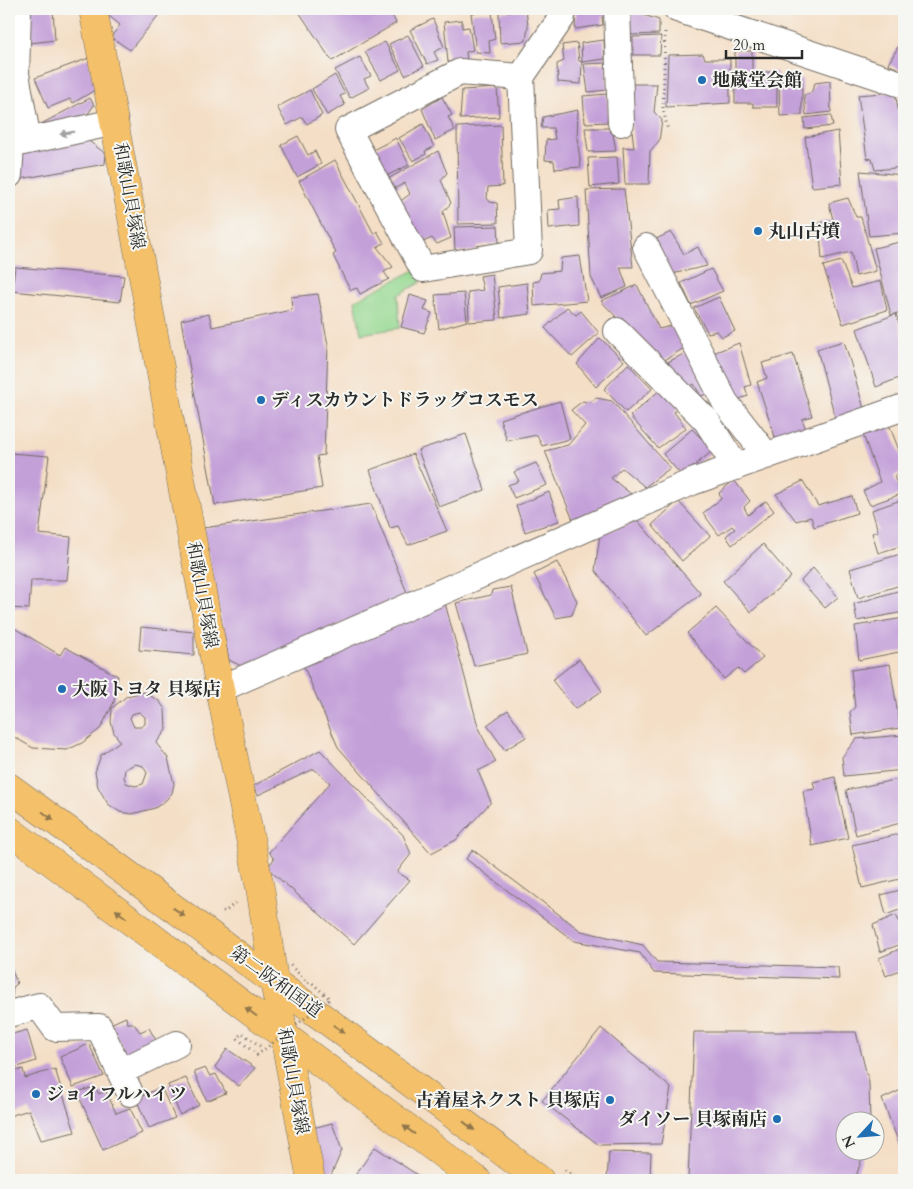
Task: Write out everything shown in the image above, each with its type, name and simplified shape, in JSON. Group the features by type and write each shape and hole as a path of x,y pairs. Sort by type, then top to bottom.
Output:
{"main road":[{"name":"和歌山貝塚線","path":"93,9 220,689 261,893 282,973 273,1042 311,1180"},
{"name":"第二阪和国道","path":"9,787 282,973 540,1180"},
{"path":"9,830 273,1042 477,1180"}],"street":[{"path":"9,175 16,144 18,9"},
{"path":"521,77 460,72 348,130 423,269 529,251 521,77 562,17 562,9"},
{"path":"617,9 621,123"},
{"path":"671,18 904,85"},
{"path":"16,144 115,122"},
{"path":"646,247 725,402 767,456"},
{"path":"617,331 706,420 736,466"},
{"path":"220,689 684,486 904,407"},
{"path":"9,1014 39,1006 55,1028 99,1027 125,1082 177,1044"}],"path":[{"path":"668,131 663,109 671,18"},
{"path":"273,1042 242,1033 237,1038 257,1055 330,999 310,982 308,983 282,973"}],"green space":[{"path":"415,270 421,282 398,295 400,328 361,334 355,300"}],"building":[{"path":"24,9 53,9 55,40 22,44"},
{"path":"105,9 159,9 162,11 130,50 111,37 120,25 103,11"},
{"path":"297,9 389,9 396,23 332,61"},
{"path":"576,9 611,9 612,16 602,17 603,25 575,29"},
{"path":"526,10 528,26 526,41 500,43 499,12"},
{"path":"492,12 495,39 489,41 490,53 476,52 471,13"},
{"path":"635,12 659,20 659,34 629,35 629,18"},
{"path":"433,19 444,47 434,52 438,60 427,64 410,30"},
{"path":"462,20 462,28 469,27 473,50 466,52 467,61 448,62 444,22"},
{"path":"408,35 424,66 405,75 389,44"},
{"path":"661,36 660,55 633,55 633,37"},
{"path":"904,37 904,72 888,64"},
{"path":"604,40 605,59 582,62 581,43"},
{"path":"385,42 400,70 381,80 365,52"},
{"path":"577,43 579,61 582,62 581,84 558,82 557,64 564,61 562,45"},
{"path":"735,51 752,51 752,72 777,72 777,107 753,107 753,103 735,103"},
{"path":"703,54 705,59 730,59 730,103 666,107 668,55"},
{"path":"360,57 371,76 364,79 369,88 350,98 335,70"},
{"path":"89,58 95,90 73,103 70,99 48,108 35,78"},
{"path":"606,63 608,90 588,92 584,64"},
{"path":"335,75 345,94 340,96 345,105 327,115 312,89"},
{"path":"802,79 802,115 780,116 779,81"},
{"path":"830,81 831,112 806,115 804,95 811,93 815,83"},
{"path":"632,84 657,84 654,112 662,120 659,141 650,151 649,184 625,184 623,147 634,148 630,113"},
{"path":"497,88 499,117 460,119 462,90"},
{"path":"310,90 322,115 307,124 302,117 287,125 277,107"},
{"path":"895,92 904,142 904,167 875,170 872,159 867,158 858,95"},
{"path":"607,94 609,122 585,123 583,96"},
{"path":"442,97 452,115 448,117 455,130 435,140 422,109"},
{"path":"90,98 94,105 85,118 42,130 41,124"},
{"path":"578,110 577,138 581,167 555,169 554,161 545,160 546,140 555,139 553,128 541,128 543,117"},
{"path":"831,115 833,126 805,129 804,118"},
{"path":"423,124 434,147 425,151 426,154 413,161 399,138"},
{"path":"501,125 503,186 488,187 487,198 490,202 497,203 498,223 458,224 457,127"},
{"path":"585,128 612,128 616,151 588,152"},
{"path":"838,131 842,184 812,187 805,137"},
{"path":"298,136 308,155 315,151 321,164 297,177 281,145"},
{"path":"396,138 409,165 382,178 369,152"},
{"path":"86,139 106,154 105,164 20,179 22,154"},
{"path":"438,151 447,173 441,180 451,203 443,212 451,238 437,244 432,238 419,244 398,203 410,194 405,183 390,191 384,181"},
{"path":"617,157 619,184 590,187 588,158"},
{"path":"335,160 374,234 377,231 384,243 377,247 393,267 384,272 389,279 360,294 357,288 351,290 345,280 333,255 336,253 299,181"},
{"path":"860,171 904,175 904,233 869,236"},
{"path":"624,189 633,267 620,267 627,287 601,298 591,277 586,190"},
{"path":"578,197 579,226 549,229 548,210 560,209 559,200"},
{"path":"848,198 856,217 861,217 876,271 856,276 851,252 822,259 819,223 833,220 829,203"},
{"path":"498,226 499,243 477,246 476,251 455,252 454,227"},
{"path":"671,232 684,254 698,247 707,266 672,274 654,240"},
{"path":"904,241 904,311 891,315 874,248"},
{"path":"580,256 587,301 534,306 533,282 539,281 541,273 560,271 561,258"},
{"path":"841,261 852,288 881,281 887,310 843,324 823,266"},
{"path":"15,267 124,276 120,302 12,291"},
{"path":"711,269 723,291 691,305 681,283"},
{"path":"492,274 497,320 469,322 468,292 483,290 480,276"},
{"path":"527,283 530,314 501,318 498,287"},
{"path":"637,285 659,329 671,326 684,348 660,363 601,301"},
{"path":"464,293 467,321 439,329 435,295"},
{"name":"ディスカウントドラッグコスモス","path":"318,294 328,345 324,455 317,456 322,488 215,505 181,320 209,314 212,327 292,310 291,297"},
{"path":"410,295 428,301 424,310 432,313 424,333 401,327"},
{"path":"719,297 735,331 722,337 717,331 708,333 694,308"},
{"path":"567,307 576,315 581,311 599,333 572,357 545,328"},
{"path":"896,314 904,340 904,376 876,387 857,329"},
{"path":"600,338 624,361 596,387 577,364"},
{"path":"844,341 865,412 836,421 817,349"},
{"path":"739,343 751,385 745,387 748,396 731,402 713,353"},
{"path":"691,350 711,392 701,396 694,384 688,387 677,376 668,362"},
{"path":"793,354 812,416 802,419 806,429 776,440 757,382 767,378 762,363"},
{"path":"628,364 652,389 626,412 604,389"},
{"path":"661,389 679,408 674,412 686,428 658,448 630,416"},
{"path":"596,398 612,401 670,468 645,487 622,468 611,478 631,494 573,520 545,451 568,445 585,425 571,410 583,401 589,403"},
{"path":"560,401 570,439 542,446 537,435 507,441 500,419"},
{"path":"888,422 904,463 904,471 894,476 901,494 870,505 863,491 880,482 862,432"},
{"path":"692,429 707,444 711,452 682,476 663,454"},
{"path":"466,434 485,490 439,507 418,450"},
{"path":"9,453 49,456 39,534 71,537 67,580 31,580 29,609 9,608"},
{"path":"413,454 447,531 408,545 398,526 390,528 370,470"},
{"path":"536,463 547,485 514,498 508,485 519,481 514,472"},
{"path":"734,480 750,501 744,507 748,515 766,501 774,511 732,545 726,536 735,529 732,526 719,535 703,513 721,499 719,493"},
{"path":"803,481 818,506 852,496 857,513 814,527 811,517 796,521 776,494"},
{"path":"549,492 559,521 525,532 516,506"},
{"path":"904,499 904,545 878,553 872,533 878,531 872,510"},
{"path":"678,501 710,536 682,561 652,525"},
{"path":"371,504 408,595 243,667 229,660 203,528"},
{"path":"638,521 701,594 646,636 595,570 600,534"},
{"path":"763,544 791,577 751,612 723,581"},
{"path":"904,553 904,584 858,598 850,569"},
{"path":"557,562 577,601 572,615 556,618 534,574"},
{"path":"813,568 838,597 825,608 801,581"},
{"path":"511,587 527,654 474,666 456,603 491,595 492,590"},
{"path":"904,589 904,612 857,621 854,604"},
{"path":"445,603 479,730 496,762 478,771 491,802 456,840 431,853 338,747 304,667"},
{"path":"716,608 763,658 744,674 738,668 724,679 687,633"},
{"path":"904,618 904,651 859,660 855,626"},
{"name":"大阪トヨタ 貝塚店","path":"9,625 60,655 65,647 118,676 114,702 100,729 82,743 67,750 33,748 9,734"},
{"path":"141,627 194,632 194,655 139,650"},
{"path":"579,659 602,691 575,709 552,680"},
{"path":"890,664 900,728 853,735 850,712 855,707 851,670"},
{"path":"144,692 159,701 165,709 166,730 156,743 168,758 174,784 172,793 155,808 132,814 120,812 108,804 98,787 95,772 101,755 120,741 114,733 111,722 112,708 127,696","holes":["139,712 145,717 145,724 141,727 134,727 130,718 132,714","135,764 143,766 147,773 143,784 135,786 126,783 124,777 125,769"]},
{"path":"508,710 526,737 505,750 487,725"},
{"path":"904,735 904,770 844,776 842,757 856,739"},
{"path":"320,750 403,835 411,854 397,872 410,880 354,944 267,868 274,859 269,852 330,783 314,769 258,795 253,786"},
{"path":"835,777 848,838 812,846 803,791 815,789 813,782"},
{"path":"904,778 904,822 856,835 846,790"},
{"path":"904,833 904,878 862,888 852,845"},
{"path":"473,850 581,931 643,945 657,962 838,967 839,979 654,973 640,953 574,941 466,859"},
{"path":"904,889 904,908 886,915 881,895"},
{"path":"896,915 904,932 904,943 880,952 873,925"},
{"path":"904,947 904,968 886,976 879,958"},
{"path":"9,961 17,984 13,987 12,997 9,998"},
{"path":"126,1017 127,1023 133,1023 140,1032 149,1028 157,1042 129,1059 110,1024"},
{"path":"601,1028 671,1088 661,1144 599,1145 542,1101"},
{"path":"27,1030 36,1061 11,1069 9,1035"},
{"path":"694,1032 856,1032 869,1083 870,1112 836,1112 836,1162 861,1162 855,1180 688,1180"},
{"path":"89,1044 104,1076 73,1087 60,1057"},
{"path":"227,1049 255,1068 239,1086 215,1067"},
{"path":"205,1068 210,1076 216,1074 226,1093 207,1101 194,1072"},
{"name":"ジョイフルハイツ","path":"23,1069 25,1078 55,1069 75,1132 41,1140 29,1110 9,1116 9,1073"},
{"path":"186,1078 199,1105 180,1115 168,1085"},
{"path":"95,1087 99,1094 106,1091 116,1113 130,1108 142,1133 103,1150 77,1092"},
{"path":"161,1087 175,1118 149,1128 136,1099"},
{"path":"901,1090 904,1098 904,1144 900,1146 882,1099"},
{"path":"332,1123 342,1150 329,1180 317,1180 309,1129"},
{"path":"375,1147 425,1180 352,1180"},
{"path":"609,1152 651,1153 650,1180 607,1180"}],"place":[{"name":"地蔵堂会館","path":"702,80"},
{"name":"丸山古墳","path":"758,231"},
{"name":"ディスカウントドラッグコスモス","path":"261,400"},
{"name":"大阪トヨタ 貝塚店","path":"62,689"},
{"name":"ジョイフルハイツ","path":"36,1094"},
{"name":"古着屋ネクスト 貝塚店","path":"610,1100"},
{"name":"ダイソー 貝塚南店","path":"777,1119"}]}
